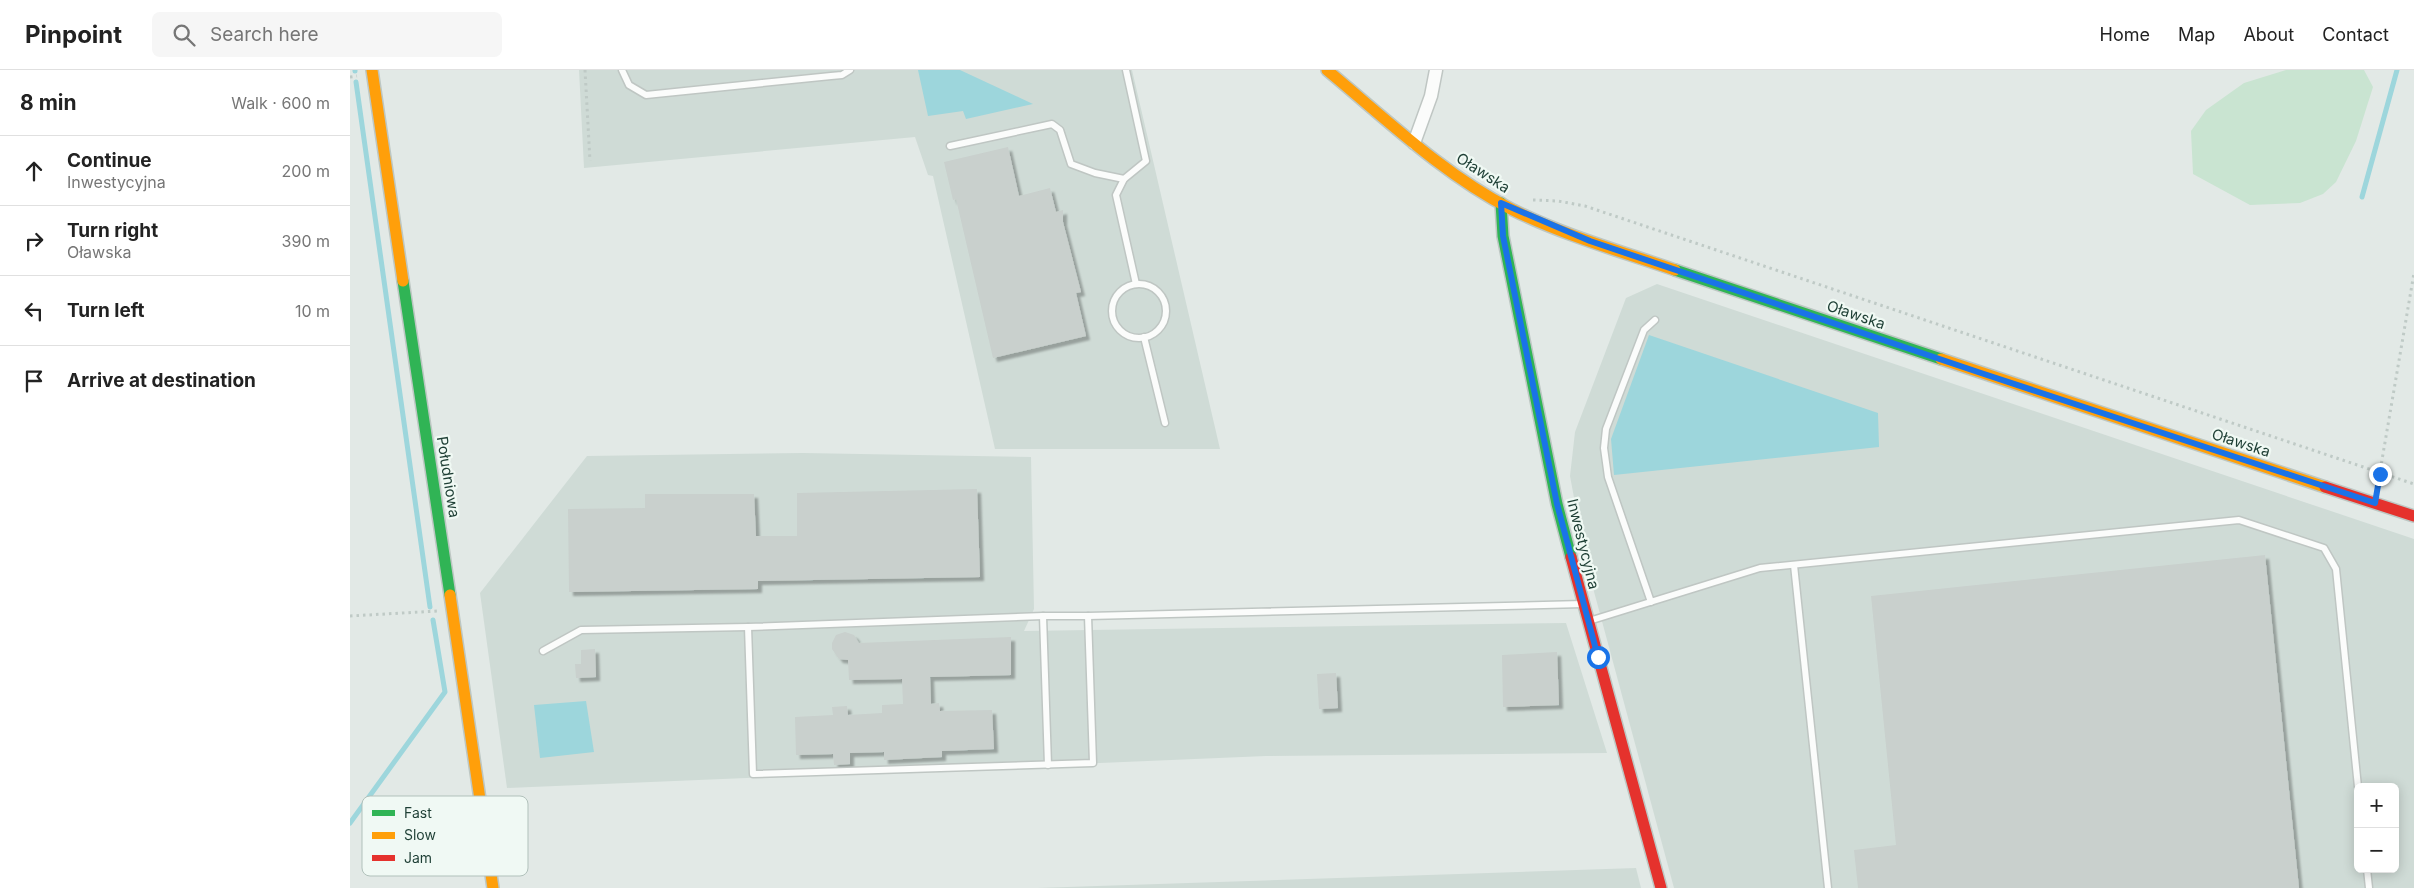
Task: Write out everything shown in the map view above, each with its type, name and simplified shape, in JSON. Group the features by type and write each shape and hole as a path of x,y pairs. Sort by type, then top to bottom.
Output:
{"street":[{"name":"Południowa","path":"372,70 479,796"},
{"name":"Oławska","path":"1327,70 1414,143 1473,186 1501,203 1538,221 1598,244 1981,373 2414,516"},
{"path":"1414,143 1431,96 1436,70"},
{"name":"Inwestycyjna","path":"1501,203 1503,236 1556,495 1583,604 1661,888"}],"lane":[{"path":"622,70 629,85 646,95 831,76 850,70"},
{"path":"1126,70 1146,161 1124,179 1116,195 1136,284"},
{"path":"950,146 1052,124 1060,130 1071,164 1095,173 1124,179"},
{"path":"1136,284 1154,288 1165,302 1165,320 1153,334 1144,337 1136,338 1120,330 1112,315 1116,298 1128,286 1136,284"},
{"path":"1651,602 1608,477 1604,448 1606,429 1644,330 1654,320"},
{"path":"1144,337 1165,423"},
{"path":"1588,621 1760,568 2239,520 2324,548 2336,569 2358,783"},
{"path":"1794,565 1828,888"},
{"path":"543,651 581,630 748,627 1043,616 1583,604"},
{"path":"1043,616 1048,765"},
{"path":"748,627 753,774 1048,765 1093,763 1088,616"},
{"path":"2367,873 2369,888"}],"path":[{"path":"585,70 590,161"},
{"path":"1524,198 1540,202 1558,201 1585,206 2414,484"},
{"path":"2375,503 2414,273"},
{"path":"350,616 452,610"}],"shaded area":[{"path":"579,70 1132,70 1220,449 995,449 933,176 928,175 915,137 584,168"},
{"path":"1657,284 2414,539 2414,888 1674,888 1586,562 1570,476 1575,432 1626,298"},
{"path":"803,453 1031,457 1034,609 1024,631 1566,623 1607,753 1266,756 507,788 480,593 587,456"},
{"path":"1636,868 1641,888 1037,888"}],"green space":[{"path":"2286,70 2364,70 2373,87 2356,141 2336,182 2323,194 2300,203 2250,205 2193,174 2191,131 2206,110 2244,83"}],"water":[{"path":"918,70 960,70 1033,104 966,119 963,111 928,116"},
{"path":"1649,335 1878,413 1879,447 1614,475 1611,439"},
{"path":"586,701 594,752 540,758 534,705"}],"building":[{"path":"1008,147 1019,196 1050,188 1056,212 1063,210 1063,222 1081,292 1076,293 1086,336 993,358 956,199 953,200 944,162"},
{"path":"977,489 980,577 758,581 758,589 569,592 568,509 645,508 645,494 754,494 756,536 797,536 797,493"},
{"path":"2265,555 2299,888 1858,888 1854,850 1896,845 1871,596"},
{"path":"845,632 854,635 859,643 1011,637 1011,675 930,677 931,704 939,703 940,711 992,710 994,749 942,751 942,757 884,760 884,752 850,753 850,764 834,765 833,754 796,755 795,717 833,715 832,707 847,706 848,715 882,713 882,705 903,704 902,679 849,680 848,660 839,659 832,649 832,643 836,635"},
{"path":"595,649 596,677 576,678 575,664 581,664 581,650"},
{"path":"1557,652 1559,705 1503,707 1502,655"},
{"path":"1336,673 1338,708 1319,709 1317,674"}],"waterway":[{"path":"2362,197 2397,70"},
{"path":"356,82 430,607"},
{"path":"370,796 445,692 433,620"},
{"path":"350,823 362,806"}],"traffic: fast":[{"path":"1501,203 1503,236 1557,504 1571,557"},
{"path":"1675,270 1941,359"},
{"path":"403,281 450,595"}],"traffic: slow":[{"path":"372,70 403,281"},
{"path":"1327,70 1438,163 1486,195 1511,209 1551,227 1675,270"},
{"path":"1941,359 2325,487"},
{"path":"450,595 479,796"},
{"path":"491,876 493,888"}],"traffic: jam":[{"path":"2325,487 2414,516"},
{"path":"1571,557 1661,888"}],"route":[{"path":"1598,657 1557,504 1503,236 1500,217 1501,203 1538,221 1590,241 2375,503 2380,474"}]}
